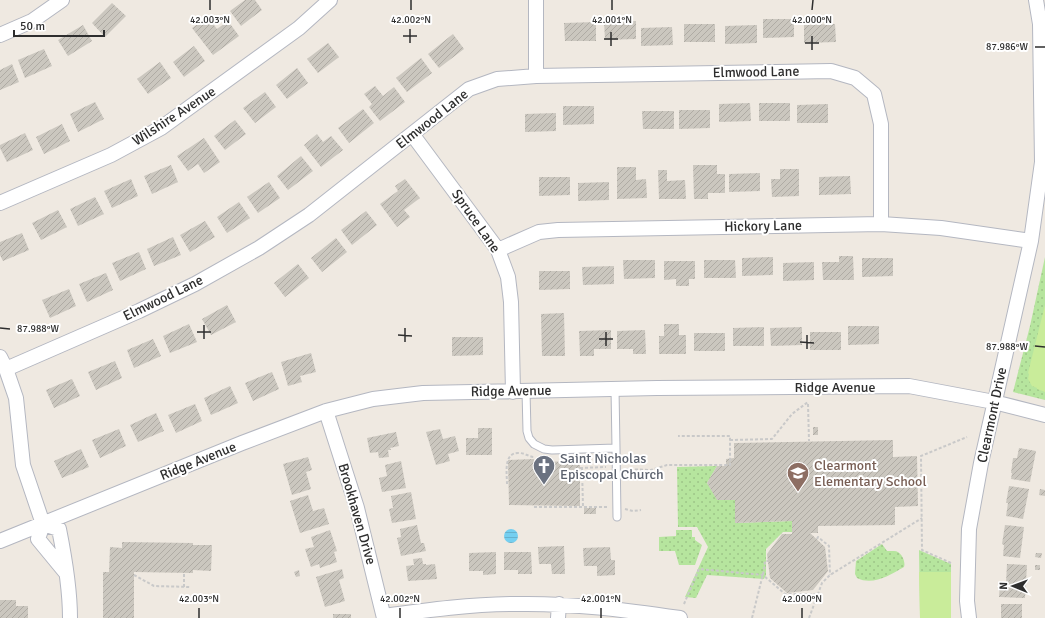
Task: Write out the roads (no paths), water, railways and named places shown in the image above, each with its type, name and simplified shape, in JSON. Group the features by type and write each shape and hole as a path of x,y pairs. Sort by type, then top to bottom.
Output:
{"street":[{"path":"0,35 32,21 62,0"},
{"name":"Wilshire Avenue","path":"0,203 111,155 161,128 299,28 330,0"},
{"path":"536,0 536,76"},
{"name":"Clearmont Drive","path":"969,618 969,529 994,402 1031,241 1044,162 1043,24 1036,0"},
{"name":"Elmwood Lane","path":"3,363 139,312 195,284 259,248 308,215 470,89 497,79 536,76 831,71 855,78 874,94 881,124 881,224"},
{"name":"Spruce Lane","path":"412,134 498,250 508,276 520,391"},
{"name":"Hickory Lane","path":"498,250 539,232 558,230 881,224 942,228 1031,241"},
{"path":"3,363 16,398 23,466 43,524 38,540 67,574"},
{"name":"Ridge Avenue","path":"0,541 242,443 326,411 373,400 423,393 615,389 909,386 994,402 1045,415"},
{"name":"Brookhaven Drive","path":"326,411 357,508 384,617"},
{"path":"43,524 59,530 67,574 70,600 70,618"},
{"path":"384,617 450,607 516,604 558,611 600,607 680,618"}],"lane":[{"path":"615,389 617,517"},
{"path":"520,391 527,431 529,438 534,444 544,449 552,450 616,448"}],"water":[{"path":"511,529 516,531 518,536 516,541 511,543 506,541 504,536 506,531"}],"place":[{"name":"Saint Nicholas Episcopal Church","path":"544,486"},
{"name":"Clearmont Elementary School","path":"798,492"}]}
